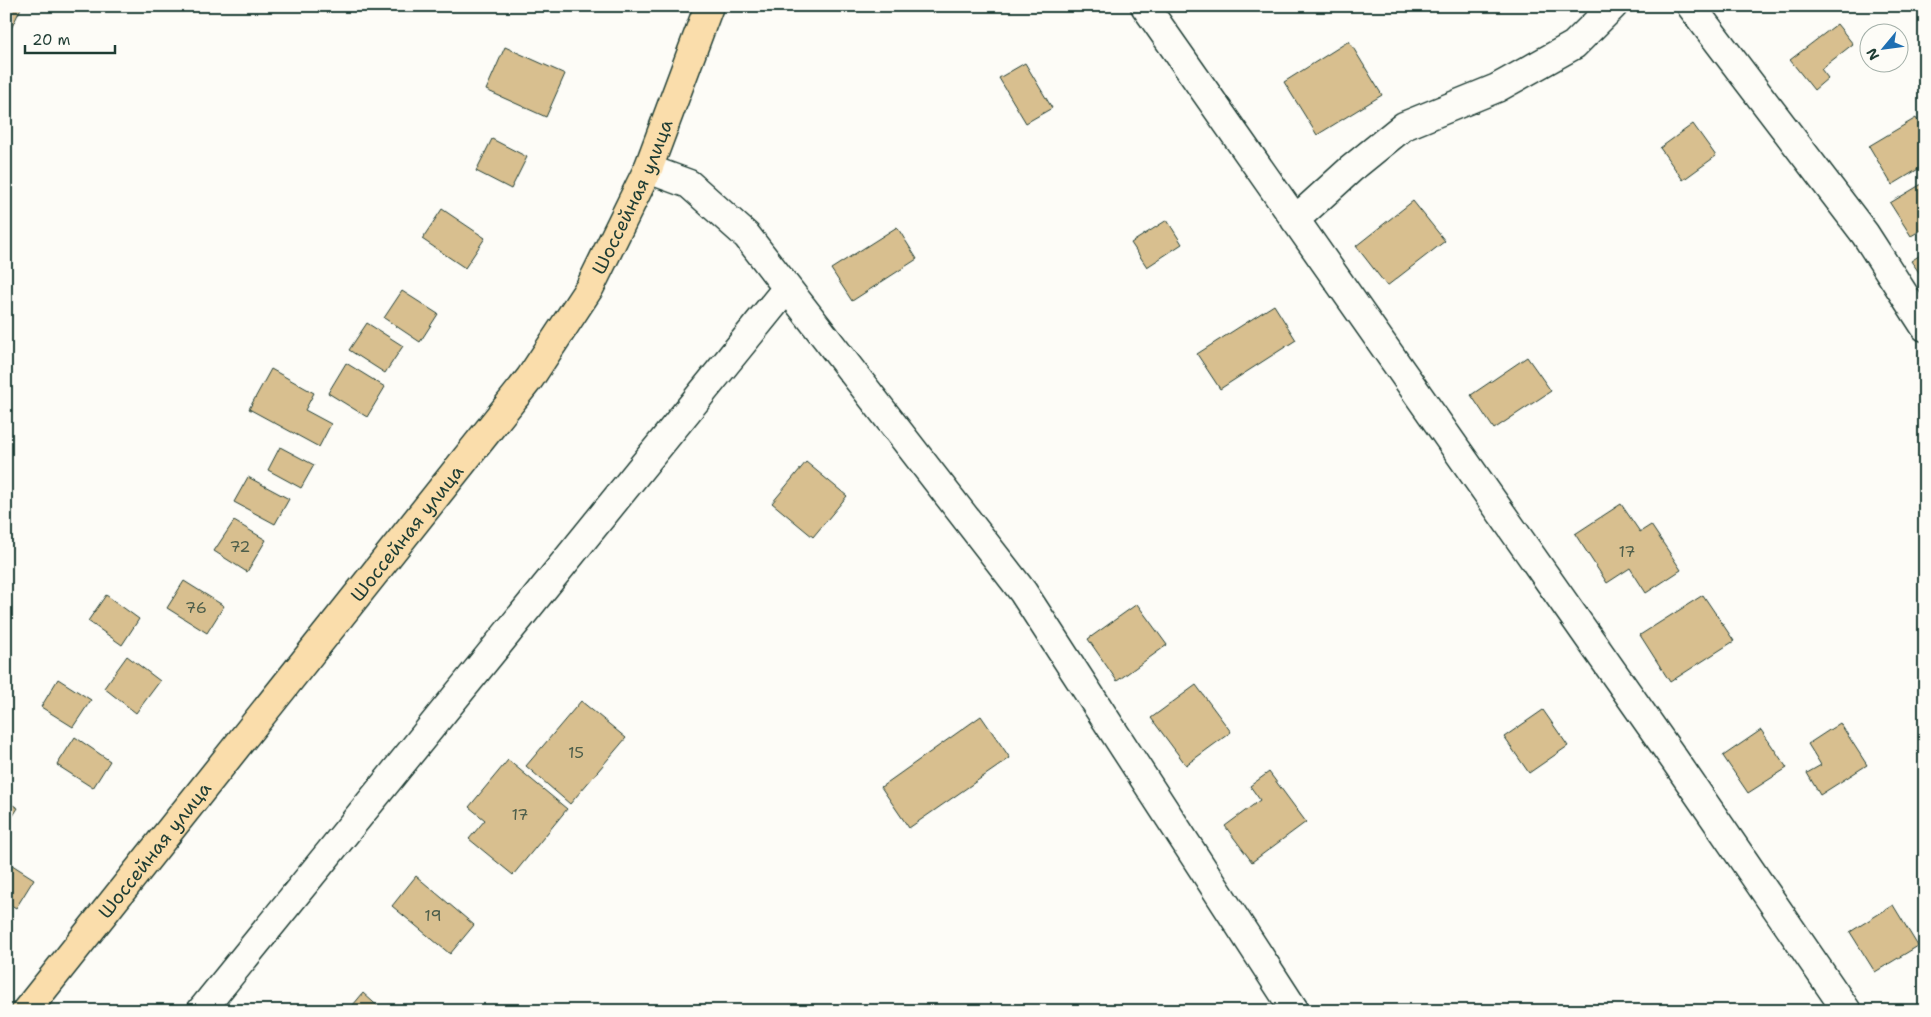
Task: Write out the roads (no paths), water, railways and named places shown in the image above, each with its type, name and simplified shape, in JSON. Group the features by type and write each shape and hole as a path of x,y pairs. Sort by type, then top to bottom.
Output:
{"main road":[{"name":"Шоссейная улица","path":"26,1011 530,378 590,287 648,169 709,6"}],"street":[{"path":"1145,6 1668,751 1847,1011"},
{"path":"1295,220 1351,169 1404,126 1497,88 1574,45 1613,6"},
{"path":"1691,6 1864,234 1925,327"},
{"path":"648,169 689,184 746,236 1023,592 1295,1011"},
{"path":"200,1011 787,288"}]}
